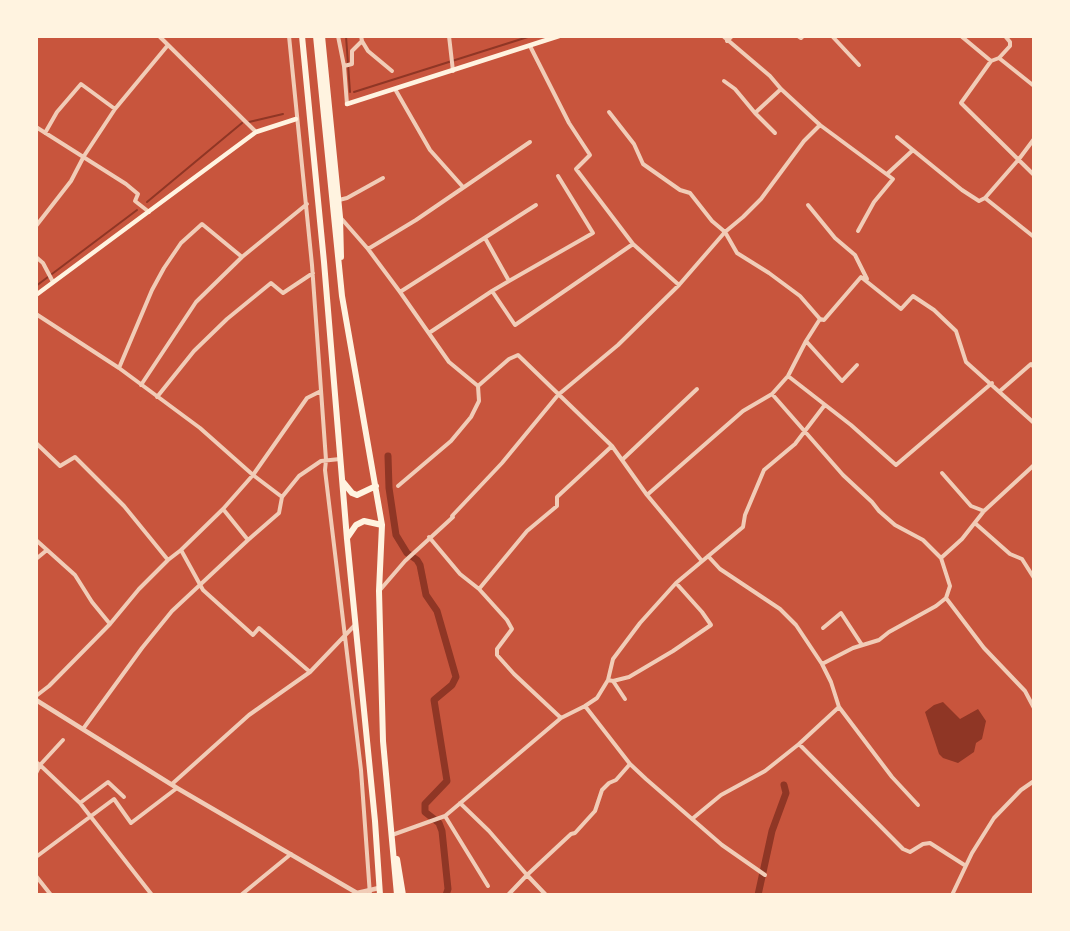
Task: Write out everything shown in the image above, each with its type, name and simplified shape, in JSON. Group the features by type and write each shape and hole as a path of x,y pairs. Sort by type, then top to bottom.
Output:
{"highway":[{"path":"302,36 380,892"},
{"path":"316,36 342,296 382,525 379,591 383,741 397,895"},
{"path":"322,36 340,217 342,296"},
{"path":"343,482 352,494 357,495 376,486"},
{"path":"347,538 356,525 364,521 382,525"},
{"path":"392,835 403,895"}],"main road":[{"path":"347,105 453,68 559,36"},
{"path":"36,295 256,132 296,119"}],"street":[{"path":"159,36 256,132"},
{"path":"289,36 313,273 326,470 361,770 370,892"},
{"path":"338,36 344,66 347,105"},
{"path":"449,36 453,68"},
{"path":"723,36 770,76 820,125 893,179 874,202 858,231"},
{"path":"727,41 732,36"},
{"path":"798,36 801,38 803,36"},
{"path":"832,36 859,65"},
{"path":"961,36 992,61"},
{"path":"1005,36 1010,46 999,58 992,61 961,103 1034,175"},
{"path":"344,66 352,64 352,51 361,38 368,51 392,71"},
{"path":"36,226 71,181 84,156 115,109 168,45"},
{"path":"530,46 569,123 590,155 576,169 633,244 679,285"},
{"path":"999,58 1034,86"},
{"path":"724,81 735,89 775,133"},
{"path":"45,133 57,112 81,84 115,109"},
{"path":"395,89 430,150 463,187"},
{"path":"755,113 781,89"},
{"path":"609,112 634,144 643,164 680,190 690,193 712,221 724,232 737,253 800,296 820,319"},
{"path":"379,591 429,537 453,517 502,463 558,395 618,345 679,285 724,232 743,218 762,199 804,141 820,125"},
{"path":"36,128 84,156 137,192 135,201 149,212"},
{"path":"897,137 979,201 985,198 1034,139"},
{"path":"368,249 416,220 530,142"},
{"path":"887,174 913,150"},
{"path":"429,333 492,291 593,233 558,176"},
{"path":"338,200 347,198 383,178"},
{"path":"985,198 1034,237"},
{"path":"141,385 196,302 242,257 306,204"},
{"path":"808,205 835,238 855,255 868,282"},
{"path":"400,292 536,206"},
{"path":"340,217 368,249 448,362 478,386 479,401 471,417 451,441 398,486"},
{"path":"119,368 164,267 181,243 202,224 242,257"},
{"path":"484,237 509,281"},
{"path":"492,291 515,325 633,244"},
{"path":"36,257 43,263 53,282"},
{"path":"157,397 194,351 227,319 272,283 284,293 313,273"},
{"path":"820,319 824,320 861,277 901,309 913,296 934,310 956,331 966,362 1034,423"},
{"path":"36,314 119,368 200,428 253,475 282,497"},
{"path":"646,495 743,411 772,394 788,376 820,319"},
{"path":"806,341 842,381 857,365"},
{"path":"478,386 509,359 518,355 612,446 646,495 702,561"},
{"path":"1000,391 1031,364 1034,367"},
{"path":"788,376 851,425 896,465 992,383"},
{"path":"622,460 697,388"},
{"path":"321,391 307,398 253,475 223,509 139,589 110,624 36,698 177,788 356,894 380,892"},
{"path":"772,394 803,432 879,511 895,525 923,540 941,558 950,586 946,598 936,606 879,640 862,645 822,664"},
{"path":"392,835 445,817 561,718 597,698 610,680 613,659 640,623 676,583 743,527 745,515 764,470 795,444 824,406"},
{"path":"36,443 60,466 75,458 124,506 168,560"},
{"path":"479,589 527,531 556,506 557,497 612,446"},
{"path":"83,729 172,611 279,513 282,497 299,476 321,461 341,459"},
{"path":"941,558 962,539 984,512 1034,465"},
{"path":"942,473 971,506 984,512"},
{"path":"223,509 248,540"},
{"path":"976,524 1010,554 1022,559 1034,578"},
{"path":"429,537 460,574 479,589 507,620 512,629 497,649 497,655 561,718"},
{"path":"36,540 75,575 92,602 110,624"},
{"path":"36,560 47,550"},
{"path":"182,550 203,590 253,635 259,628 310,672"},
{"path":"708,556 720,569 780,609 796,625 822,664 839,707 892,777 918,805"},
{"path":"610,680 629,677 711,625 676,583"},
{"path":"946,598 984,648 1025,691 1034,708"},
{"path":"823,628 842,613 862,645"},
{"path":"172,784 249,715 310,672 356,624"},
{"path":"610,680 625,699"},
{"path":"585,706 630,764 722,845 765,875"},
{"path":"692,819 721,795 765,771 800,744 839,707"},
{"path":"36,773 40,765 63,740"},
{"path":"800,744 903,849 910,852 923,844 930,843 966,866"},
{"path":"36,762 80,803 152,895"},
{"path":"508,895 596,812 602,790 616,780 630,764"},
{"path":"952,895 994,818 1021,790 1034,781"},
{"path":"80,803 108,782 124,797"},
{"path":"36,857 114,799 131,823 177,788"},
{"path":"460,803 489,831 546,895"},
{"path":"445,817 488,886"},
{"path":"241,895 291,854"},
{"path":"36,876 51,895"}],"shaded area":[{"path":"943,702 960,719 978,709 986,721 982,739 976,743 974,752 958,763 943,758 939,754 925,712"}],"waterway":[{"path":"346,36 350,92"},
{"path":"354,92 531,36"},
{"path":"249,122 283,114"},
{"path":"147,202 242,123"},
{"path":"36,286 137,210"},
{"path":"388,456 389,488 396,535 407,553 420,565 426,595 437,611 456,677 452,685 434,700 447,781 425,804 425,812 439,823 442,831 448,889 446,895"},
{"path":"758,895 772,831 786,793 784,785"}]}
